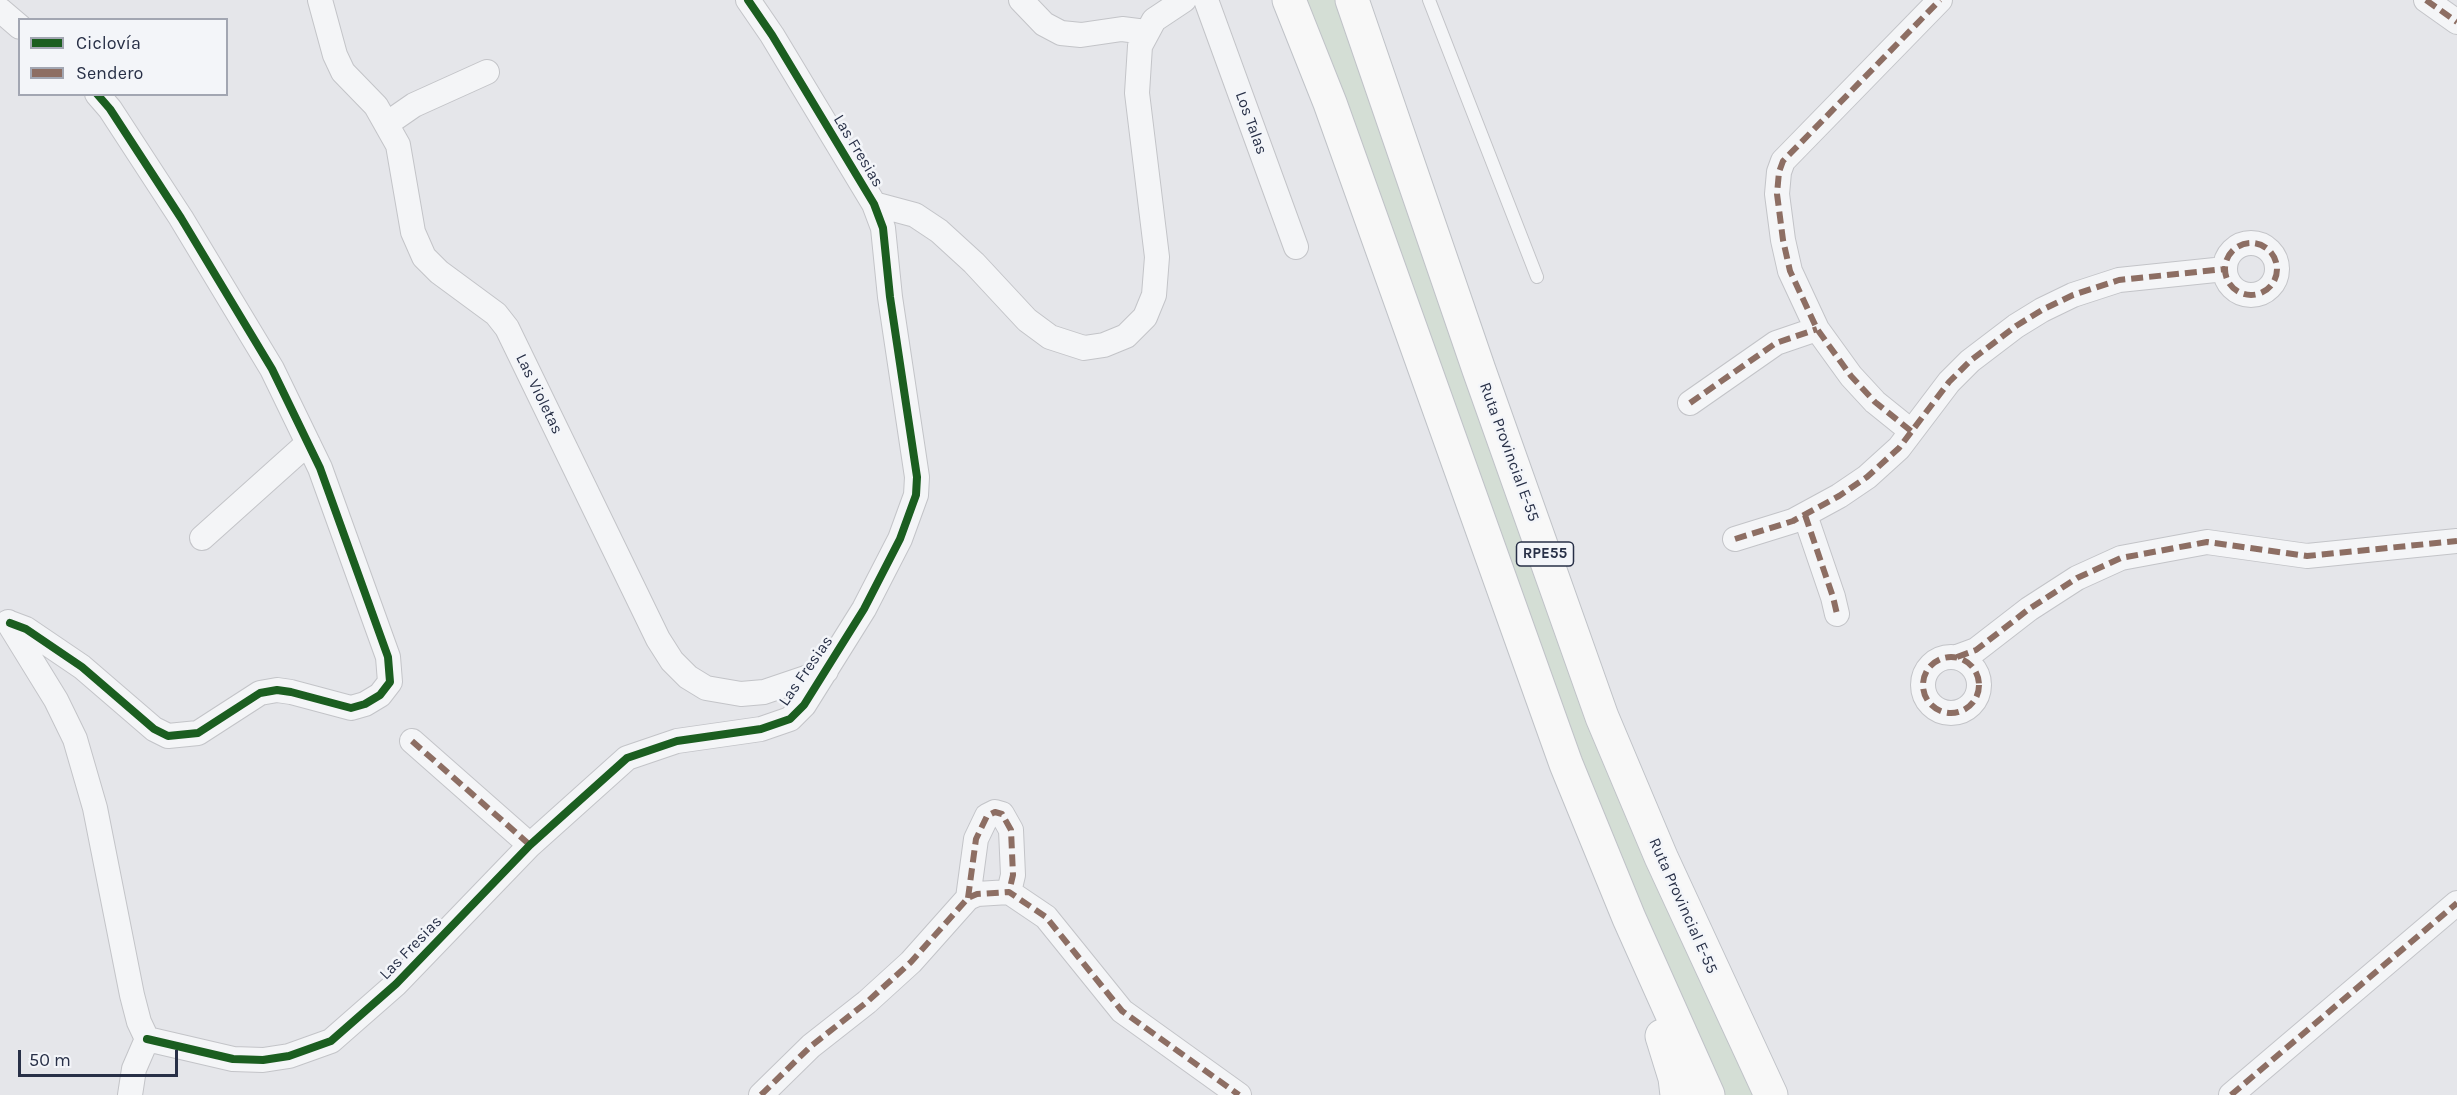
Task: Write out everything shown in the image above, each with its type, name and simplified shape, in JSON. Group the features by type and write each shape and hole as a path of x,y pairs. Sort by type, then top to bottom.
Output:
{"main road":[{"name":"RPE55","path":"1289,0 1330,103 1566,764 1629,918 1708,1095"},
{"name":"Ruta Provincial E-55","path":"1352,0 1602,717 1661,857 1771,1095"},
{"name":"RPE55","path":"1566,764 1582,850 1666,1048 1675,1078 1677,1095"}],"street":[{"name":"Las Violetas","path":"320,0 335,55 343,72 376,106 398,145 413,232 424,257 439,272 496,314 507,328 658,639 672,661 688,677 706,688 741,694 764,692 826,671"},
{"name":"Las Fresias","path":"147,1039 233,1059 263,1060 298,1054 331,1041 396,984 530,845 627,758 677,741 775,726 790,718 804,705 864,609 900,539 916,495 917,477 890,297 883,228 874,204 772,34 748,0"},
{"path":"1021,0 1044,24 1061,33 1081,35 1122,29 1146,32"},
{"path":"874,204 915,215 939,231 974,263 1027,320 1050,337 1084,348 1104,345 1126,336 1145,317 1154,295 1157,257 1137,93 1138,58 1146,32 1154,20 1184,0"},
{"name":"Los Talas","path":"1206,0 1296,247"},
{"path":"1911,431 1875,402 1851,376 1817,329 1790,271 1777,194 1779,172 1784,161 1940,0"},
{"path":"2426,0 2457,22"},
{"path":"0,10 18,25"},
{"path":"387,123 414,105 487,72"},
{"path":"5,617 67,656 154,729 168,736 198,733 260,693 277,690 351,708 365,704 380,695 390,682 391,669 320,468 272,369 181,218 110,109 99,96"},
{"path":"1735,539 1805,515 1867,477 1894,454 1949,382 1970,361 2016,326 2042,310 2073,295 2119,280 2225,269"},
{"path":"1690,403 1776,343 1817,329"},
{"path":"202,538 308,443"},
{"path":"1805,515 1837,614"},
{"path":"1969,657 2029,609 2077,578 2121,558 2207,542 2307,556 2457,541"},
{"path":"5,617 56,700 75,739 97,819 139,1022 147,1039 134,1069 130,1095"},
{"path":"412,741 530,845"},
{"path":"968,898 976,839 987,816 994,812 1002,814 1011,830 1013,875 1009,892"},
{"path":"760,1095 811,1046 867,1002 911,962 968,898 977,894 1009,892 1046,917 1122,1011 1239,1095"},
{"path":"2231,1095 2457,903"}],"lane":[{"path":"1429,0 1536,277"}],"shaded area":[{"path":"1301,0 1339,0 1758,1095 1720,1095 1640,917"}],"marked path":[{"path":"1911,431 1875,402 1851,376 1817,329 1790,271 1777,194 1779,172 1783,161 1940,0"},
{"path":"2426,0 2457,22"},
{"path":"2246,243 2256,243 2266,247 2273,254 2277,269 2273,284 2266,291 2256,295 2246,295 2236,291 2229,284 2225,274 2225,264 2229,254 2236,247 2246,243"},
{"path":"1735,539 1793,521 1839,496 1867,477 1899,448 1949,382 1970,361 2016,326 2042,310 2073,295 2119,280 2225,269"},
{"path":"1690,403 1776,343 1817,329"},
{"path":"1805,515 1837,614"},
{"path":"1957,657 1976,650 2029,609 2077,578 2121,558 2207,542 2307,556 2457,541"},
{"path":"1946,657 1956,657 1971,665 1977,674 1979,685 1977,696 1971,705 1956,713 1946,713 1935,708 1928,701 1923,690 1923,680 1928,669 1935,662 1946,657"},
{"path":"412,741 530,845"},
{"path":"968,898 976,839 987,816 995,812 1002,814 1011,830 1013,875 1009,892"},
{"path":"761,1095 811,1046 867,1002 911,962 968,898 977,894 1009,892 1046,917 1122,1011 1239,1095"},
{"path":"2231,1095 2457,903"}],"cycle path":[{"path":"147,1039 233,1059 263,1060 289,1056 331,1041 396,984 530,845 627,758 677,741 761,729 790,719 804,705 864,609 900,539 916,495 917,477 890,297 883,228 874,204 772,35 748,0"},
{"path":"10,623 26,629 82,667 154,729 168,736 198,733 260,693 277,690 291,692 351,708 365,704 380,695 390,682 388,657 320,468 272,369 181,218 110,109 99,96"}]}
